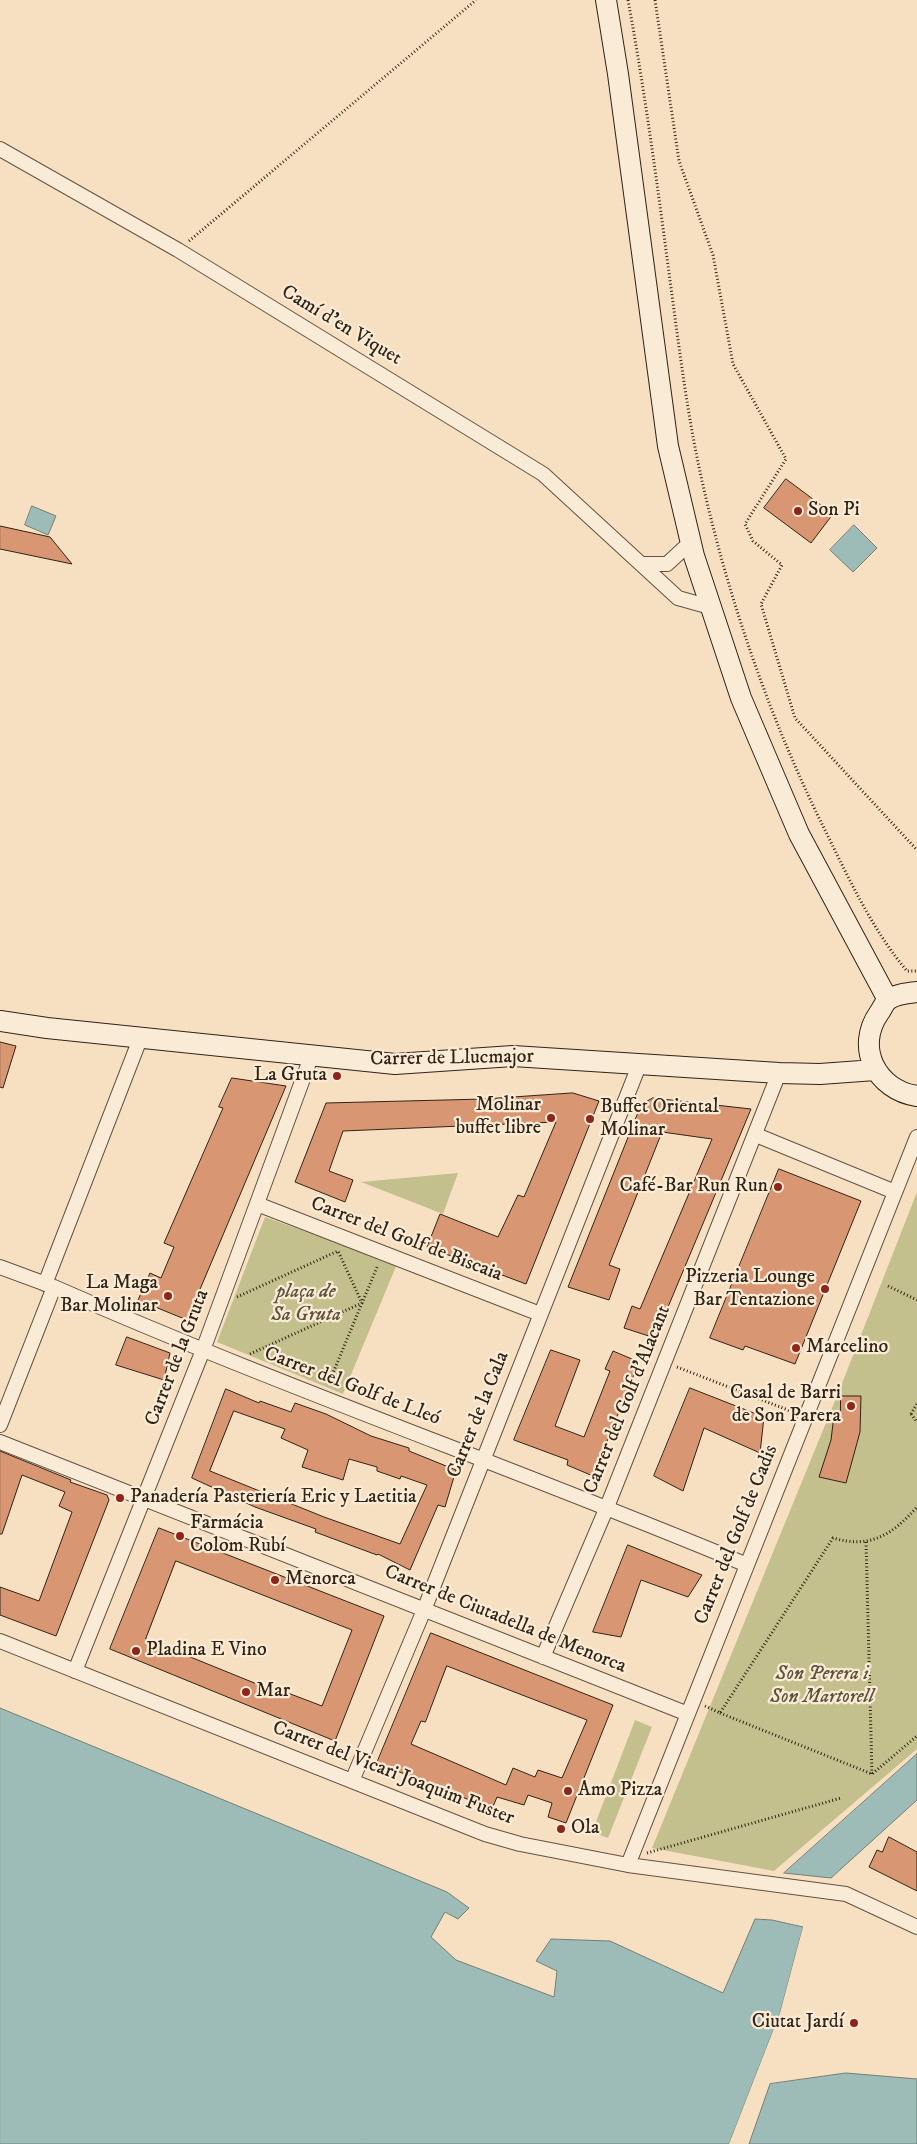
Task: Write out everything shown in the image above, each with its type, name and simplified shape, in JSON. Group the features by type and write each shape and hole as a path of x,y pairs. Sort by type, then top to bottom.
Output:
{"street":[{"path":"606,0 621,93 668,446 691,542 710,607 741,698 799,834 888,1000"},
{"name":"Camí d'en Viquet","path":"0,150 178,250 543,474 678,598 710,607"},
{"path":"642,564 667,564 691,542"},
{"path":"917,992 903,993 888,1000 874,1021 868,1038 870,1055 875,1070 886,1082 917,1096"},
{"name":"Carrer de Llucmajor","path":"0,1021 311,1057 395,1064 513,1056 779,1073 820,1074 875,1070"},
{"path":"0,1425 140,1038"},
{"name":"Carrer de la Gruta","path":"75,1671 145,1500 203,1350 311,1057"},
{"name":"Carrer de la Cala","path":"352,1781 424,1610 640,1063"},
{"name":"Carrer del Golf d'Alacant","path":"543,1657 607,1507 779,1073"},
{"path":"756,1135 895,1192"},
{"name":"Carrer del Golf de Cadis","path":"628,1865 917,1137"},
{"name":"Carrer del Golf de Biscaia","path":"257,1204 540,1314"},
{"name":"Carrer del Golf de Lleó","path":"0,1267 49,1291 607,1507 747,1565"},
{"name":"Carrer de Ciutadella de Menorca","path":"0,1442 543,1657 690,1708"},
{"name":"Carrer del Vicari Joaquim Fuster","path":"0,1641 485,1834 520,1844 628,1865 846,1894 917,1927"}],"path":[{"path":"178,250 476,0"},
{"path":"628,0 644,85 685,388 695,446 716,538 743,631 801,780 828,836 886,946 907,971 917,971"},
{"path":"655,0 679,161 713,256 733,364 786,459 744,524 753,541 782,565 761,604 795,718 917,850"},
{"path":"219,1305 338,1252 362,1303"},
{"path":"323,1397 383,1253"},
{"path":"888,1286 917,1300"},
{"path":"233,1362 362,1303"},
{"path":"665,1362 806,1417"},
{"path":"911,1414 917,1404"},
{"path":"911,1414 917,1413"},
{"path":"911,1414 917,1422"},
{"path":"720,1713 833,1538 848,1542 866,1542 896,1529 917,1508"},
{"path":"866,1542 872,1774"},
{"path":"690,1708 720,1713 872,1774"},
{"path":"872,1774 917,1736"},
{"path":"641,1854 841,1798"}],"green space":[{"path":"458,1173 443,1214 361,1182"},
{"name":"Son Perera i Son Martorell","path":"917,1192 917,1749 774,1871 652,1848 841,1386"},
{"name":"plaça de Sa Gruta","path":"265,1217 397,1264 343,1394 217,1342"},
{"path":"635,1720 652,1727 608,1838 592,1832"}],"water":[{"path":"32,506 56,516 48,535 25,525"},
{"path":"854,525 877,548 853,572 830,550"},
{"path":"0,1708 447,1892 469,1908 458,1919 445,1912 431,1937 456,1960 554,1997 557,1971 536,1961 551,1939 610,1941 723,1993 755,1919 772,1920 803,1927 780,2013 729,2144 0,2144"},
{"path":"917,1754 917,1800 831,1878 784,1873"},
{"path":"846,2073 917,2079 917,2144 749,2144 770,2084"}],"pier":[{"path":"803,1927 806,1927 782,2014 732,2144 729,2144 780,2013"}],"building":[{"name":"Son Pi","path":"786,479 833,514 811,543 764,508"},
{"path":"0,526 50,537 72,564 0,549"},
{"path":"0,1042 16,1046 3,1088 0,1087"},
{"path":"232,1078 286,1086 187,1320 138,1300 150,1273 161,1278 174,1247 164,1243 223,1108 219,1107"},
{"path":"573,1093 599,1101 526,1284 427,1247 440,1214 498,1237 518,1195 524,1197 556,1122 343,1131 329,1171 353,1180 345,1202 295,1182 326,1103 484,1099"},
{"path":"653,1098 751,1109 655,1338 624,1328 632,1306 640,1309 712,1139 662,1132 609,1265 620,1269 609,1300 568,1287 641,1105"},
{"path":"779,1169 861,1201 795,1364 745,1346 743,1350 710,1338"},
{"path":"127,1337 170,1353 164,1380 116,1365"},
{"path":"551,1350 580,1360 555,1426 584,1437 610,1371 605,1369 613,1351 639,1362 593,1476 567,1465 568,1460 514,1440"},
{"path":"690,1388 764,1417 760,1453 704,1428 683,1491 654,1476"},
{"path":"226,1389 259,1403 260,1401 291,1412 295,1403 326,1414 371,1436 409,1448 409,1451 456,1470 445,1507 438,1505 410,1570 378,1554 315,1532 316,1529 255,1507 192,1478","holes":["234,1411 285,1429 281,1438 308,1450 302,1467 343,1480 349,1459 377,1467 377,1471 400,1479 401,1476 427,1485 400,1544 324,1517 210,1471"]},
{"path":"841,1396 861,1396 860,1432 846,1483 819,1477 831,1440 834,1415 840,1415"},
{"path":"0,1451 71,1480 70,1482 107,1495 109,1500 56,1636 0,1615 0,1587 39,1601 72,1512 59,1506 65,1492 22,1475 2,1534 0,1534"},
{"path":"159,1528 384,1616 335,1741 110,1649","holes":["176,1561 352,1630 322,1706 280,1690 279,1693 146,1639"]},
{"path":"628,1545 702,1575 688,1597 641,1580 621,1637 593,1632"},
{"path":"431,1633 613,1705 566,1823 548,1817 552,1803 528,1795 524,1805 497,1797 492,1809 377,1763","holes":["447,1666 587,1720 562,1778 538,1770 535,1777 513,1768 506,1785 411,1744 421,1721 425,1722"]},
{"path":"889,1837 917,1852 917,1891 869,1867 877,1850 882,1852"}],"place":[{"name":"Son Pi","path":"798,511"},
{"name":"La Gruta","path":"337,1076"},
{"name":"Molinar buffet libre","path":"551,1118"},
{"name":"Buffet Oriental Molinar","path":"590,1119"},
{"name":"Café-Bar Run Run","path":"778,1187"},
{"name":"Pizzeria Lounge Bar Tentazione","path":"825,1289"},
{"name":"La Maga Bar Molinar","path":"168,1296"},
{"name":"Marcelino","path":"796,1348"},
{"name":"Casal de Barri de Son Parera","path":"851,1406"},
{"name":"Panadería Pasteriería Eric y Laetitia","path":"120,1498"},
{"name":"Farmácia Colom Rubí","path":"180,1536"},
{"name":"Menorca","path":"275,1580"},
{"name":"Pladina E Vino","path":"136,1651"},
{"name":"Mar","path":"246,1692"},
{"name":"Amo Pizza","path":"568,1791"},
{"name":"Ola","path":"561,1829"},
{"name":"Ciutat Jardí","path":"854,2023"}]}
